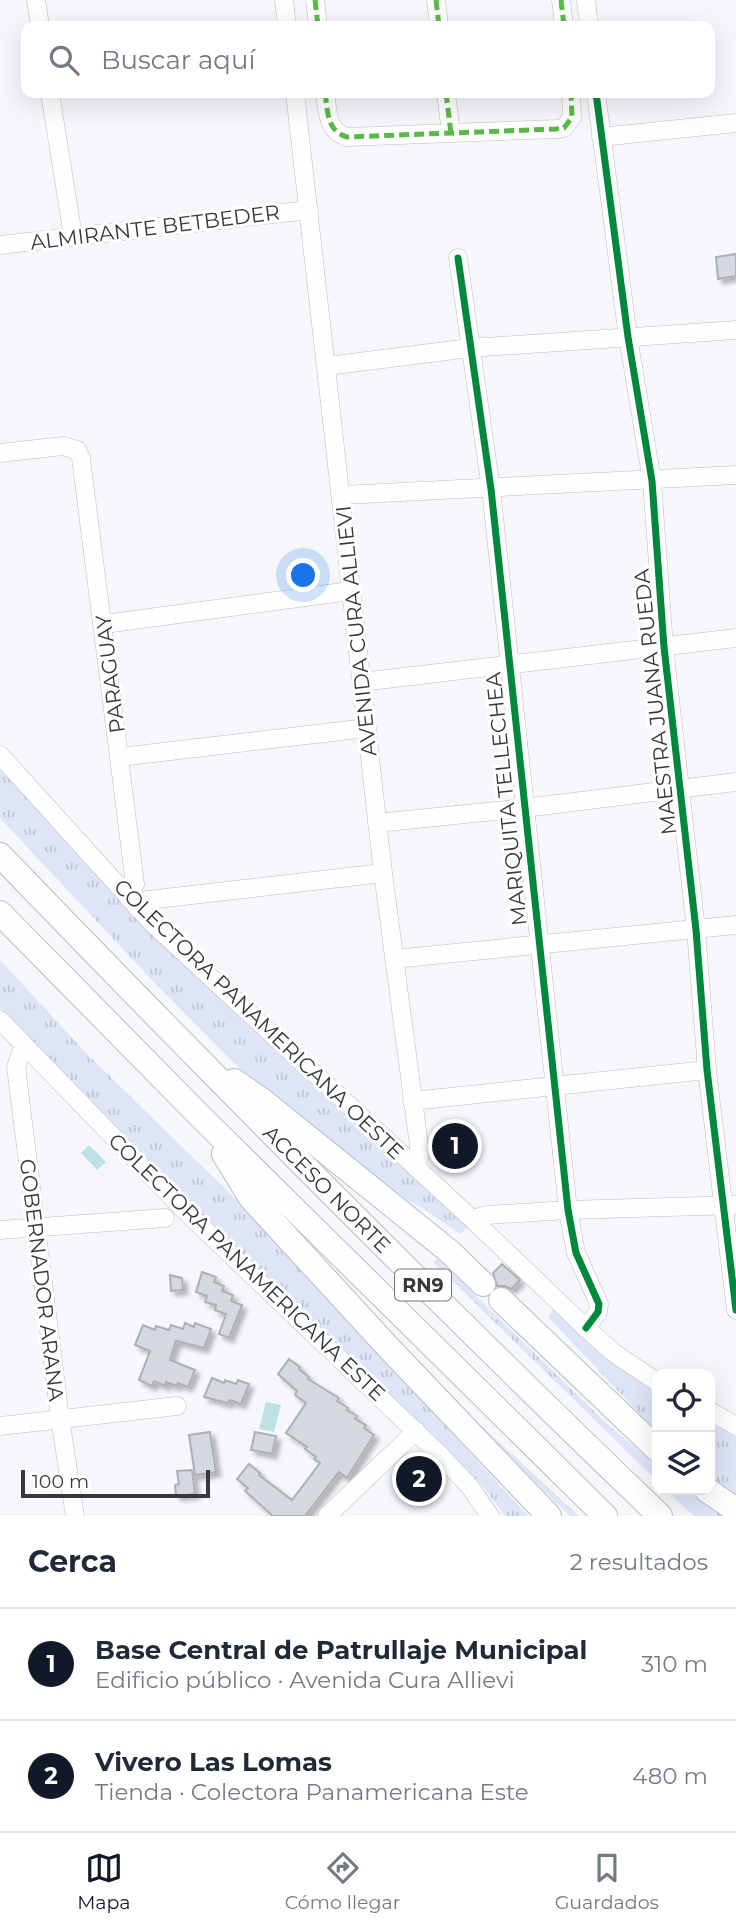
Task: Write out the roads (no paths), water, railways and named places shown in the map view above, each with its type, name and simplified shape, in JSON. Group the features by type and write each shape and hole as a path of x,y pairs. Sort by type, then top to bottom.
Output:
{"highway":[{"name":"ACCESO NORTE","path":"0,855 190,1052 531,1392 660,1516"},
{"name":"ACCESO NORTE","path":"0,913 202,1118 605,1516"},
{"path":"190,1052 263,1101 450,1252 652,1444"},
{"path":"202,1118 251,1198 549,1516"},
{"path":"714,1495 736,1510"}],"street":[{"path":"36,0 39,21"},
{"path":"284,0 286,21"},
{"path":"315,0 317,21"},
{"path":"436,0 438,21"},
{"path":"561,0 563,21"},
{"path":"586,0 588,21"},
{"path":"51,98 73,236"},
{"name":"AVENIDA CURA ALLIEVI","path":"296,98 342,495 349,592 420,1153 415,1167"},
{"path":"327,98 329,121 340,135 346,137 565,128 572,117 572,98"},
{"path":"447,98 451,132"},
{"name":"MAESTRA JUANA RUEDA","path":"597,98 628,337 652,481 664,647 696,930 707,1070 730,1206 736,1310"},
{"path":"601,137 736,123"},
{"name":"ALMIRANTE BETBEDER","path":"0,245 309,210"},
{"name":"MARIQUITA TELLECHEA","path":"458,258 491,489 568,1210 576,1253 599,1304 598,1312 586,1328"},
{"path":"327,366 470,348 736,330"},
{"name":"PARAGUAY","path":"0,453 63,446 77,450 81,458 135,884 133,904"},
{"path":"342,495 736,475"},
{"path":"104,624 349,592"},
{"path":"361,682 736,638"},
{"path":"120,757 367,728"},
{"name":"COLECTORA PANAMERICANA OESTE","path":"0,755 133,904 586,1328 614,1353 652,1379"},
{"path":"377,823 736,782"},
{"path":"133,904 148,900 383,873"},
{"path":"394,959 736,925"},
{"name":"COLECTORA PANAMERICANA ESTE","path":"0,1020 187,1213 416,1431 457,1473 491,1516"},
{"name":"GOBERNADOR ARANA","path":"24,1045 16,1067 60,1418 75,1516"},
{"path":"412,1101 707,1070"},
{"path":"472,1219 487,1214 730,1206"},
{"path":"0,1230 165,1218"},
{"path":"0,1426 177,1406"},
{"path":"715,1414 736,1426"},
{"path":"327,1516 416,1431"}],"place":[{"name":"Base Central de Patrullaje Municipal","path":"455,1146"},
{"name":"Vivero Las Lomas","path":"419,1479"}]}
